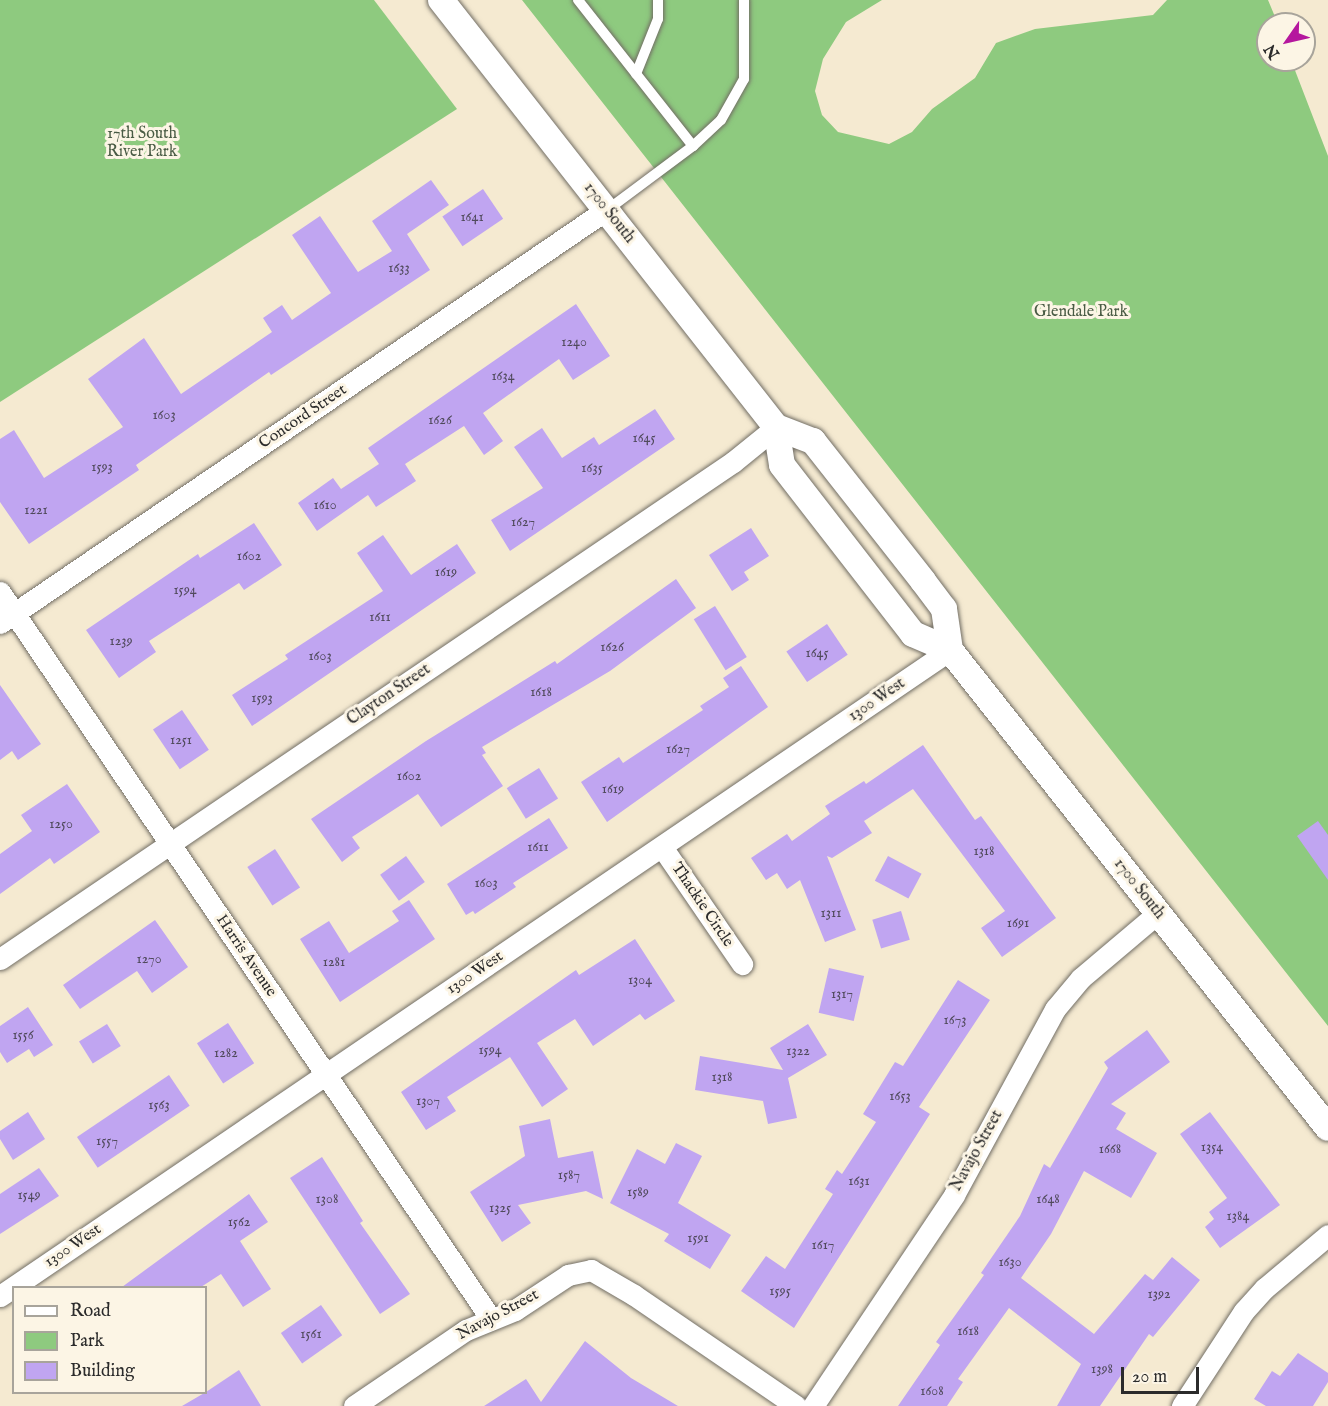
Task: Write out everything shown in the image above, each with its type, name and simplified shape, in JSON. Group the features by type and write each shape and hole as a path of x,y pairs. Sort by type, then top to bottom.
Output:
{"street":[{"name":"1700 South","path":"441,0 776,427 782,465 902,619 914,633 950,650 1328,1128"},
{"name":"Concord Street","path":"7,618 606,210"},
{"name":"1700 South","path":"776,427 813,441 923,581 944,609 950,650"},
{"name":"Clayton Street","path":"0,959 733,462 776,427"},
{"name":"Harris Avenue","path":"0,592 7,618 170,844 491,1319"},
{"name":"1300 West","path":"15,1286 950,650"},
{"name":"Thackie Circle","path":"662,847 742,964"},
{"name":"Navajo Street","path":"813,1406 954,1195 1054,1009 1081,978 1158,914"},
{"path":"1182,1406 1244,1311 1265,1288 1328,1235"},
{"name":"Navajo Street","path":"354,1406 466,1330 515,1310 568,1275 591,1270 634,1295 796,1406"}],"lane":[{"path":"578,0 693,146"},
{"path":"636,74 658,19 658,0"},
{"path":"606,210 693,146 721,120 744,79 744,0"}],"green space":[{"name":"17th South River Park","path":"0,0 374,0 457,109 0,402"},
{"name":"Glendale Park","path":"522,0 882,0 846,22 823,59 815,91 822,115 838,132 889,144 912,132 932,109 975,78 996,43 1035,29 1153,15 1167,0 1268,0 1273,12 1256,12 1256,72 1296,72 1328,156 1328,1026"}],"building":[{"path":"431,180 449,205 407,234 430,270 271,375 269,372 136,465 139,470 29,544 0,502 0,439 14,430 44,478 123,427 88,379 144,338 181,394 272,332 263,318 282,305 292,320 331,293 292,235 320,216 358,272 392,251 372,221"},
{"path":"483,189 503,219 463,246 442,216"},
{"path":"576,304 610,356 573,380 559,359 483,413 503,441 484,455 464,426 405,464 416,481 376,507 368,495 317,531 298,503 333,478 341,489 379,464 368,448"},
{"path":"655,409 675,439 510,551 491,520 543,488 514,447 542,428 562,458 594,437 599,445"},
{"path":"254,523 282,565 244,590 239,583 149,641 156,652 119,678 86,630 198,554 200,558"},
{"path":"751,528 769,556 744,572 749,580 732,591 709,555"},
{"path":"383,535 411,575 457,544 476,573 252,726 232,695 288,659 285,655 383,591 357,553"},
{"path":"676,579 696,608 610,671 482,747 486,753 482,755 503,786 441,827 418,794 352,837 360,848 342,862 311,819 426,741 555,661 557,664"},
{"path":"715,606 747,657 726,670 694,619"},
{"path":"827,624 848,655 807,682 786,651"},
{"path":"741,666 768,707 607,822 581,782 619,757 623,763 703,710 700,706 729,687 723,678"},
{"path":"0,685 41,744 18,760 12,751 0,760"},
{"path":"182,710 209,750 180,769 153,730"},
{"path":"923,745 975,820 981,816 1056,918 1002,957 981,928 1005,911 913,789 864,821 872,833 832,858 827,856 856,930 825,942 800,880 787,889 777,873 766,880 751,858 787,834 792,841 830,814 825,806 864,781 866,784"},
{"path":"539,768 558,799 526,819 507,788"},
{"path":"67,784 100,832 54,864 50,858 0,894 0,854 32,831 21,815"},
{"path":"549,818 568,848 513,883 516,887 475,914 473,911 466,915 447,884"},
{"path":"1318,821 1328,835 1328,880 1297,836"},
{"path":"275,849 300,888 272,906 247,867"},
{"path":"406,856 425,882 399,901 380,875"},
{"path":"888,856 922,874 908,899 875,881"},
{"path":"409,900 435,939 340,1002 300,939 329,921 349,953 399,921 392,911"},
{"path":"901,911 910,940 881,948 872,920"},
{"path":"155,920 188,967 152,993 137,971 80,1009 63,985"},
{"path":"635,939 675,1001 645,1020 640,1014 593,1046 575,1019 537,1043 568,1089 542,1107 510,1057 447,1097 456,1111 426,1130 401,1092 576,970 579,975"},
{"path":"829,968 864,976 854,1021 819,1013"},
{"path":"958,980 990,1000 919,1107 930,1114 794,1328 741,1291 766,1256 785,1269 833,1194 825,1189 837,1170 842,1174 876,1122 863,1114 895,1062 903,1066"},
{"path":"28,1007 53,1045 34,1057 29,1049 7,1063 0,1052 0,1026"},
{"path":"228,1023 254,1063 223,1083 197,1043"},
{"path":"107,1024 121,1046 93,1064 79,1041"},
{"path":"808,1024 827,1055 788,1078 797,1118 768,1124 763,1101 695,1090 700,1056 783,1070 770,1048"},
{"path":"1147,1030 1170,1062 1111,1104 1126,1113 1116,1129 1157,1153 1131,1198 1084,1171 1051,1234 1021,1278 1094,1334 1145,1274 1153,1280 1172,1257 1200,1280 1153,1337 1149,1334 1100,1406 1057,1406 1081,1364 1009,1308 958,1379 963,1382 947,1406 898,1406 940,1345 936,1342 984,1275 981,1273 1020,1216 1044,1164 1050,1168 1108,1068 1104,1062"},
{"path":"169,1075 190,1106 98,1168 77,1137"},
{"path":"28,1112 45,1139 13,1160 0,1139 0,1131"},
{"path":"1210,1112 1280,1205 1220,1248 1205,1227 1214,1219 1209,1212 1227,1198 1180,1134"},
{"path":"550,1119 558,1158 593,1151 603,1199 586,1191 518,1205 531,1223 502,1242 470,1192 525,1156 519,1126"},
{"path":"676,1143 702,1156 678,1203 731,1235 710,1269 664,1241 669,1234 610,1203 637,1149 665,1164"},
{"path":"322,1157 363,1221 360,1223 410,1294 380,1314 290,1178"},
{"path":"39,1168 59,1196 0,1234 0,1194"},
{"path":"249,1194 268,1222 240,1241 271,1289 243,1307 221,1274 203,1286 123,1286"},
{"path":"321,1305 342,1335 302,1363 281,1333"},
{"path":"585,1341 631,1378 678,1406 484,1406 526,1379 541,1402"},
{"path":"1298,1353 1328,1373 1328,1382 1313,1406 1266,1406 1254,1399 1272,1371 1280,1376"},
{"path":"239,1370 261,1406 182,1406 203,1394 207,1394 207,1391"}]}
